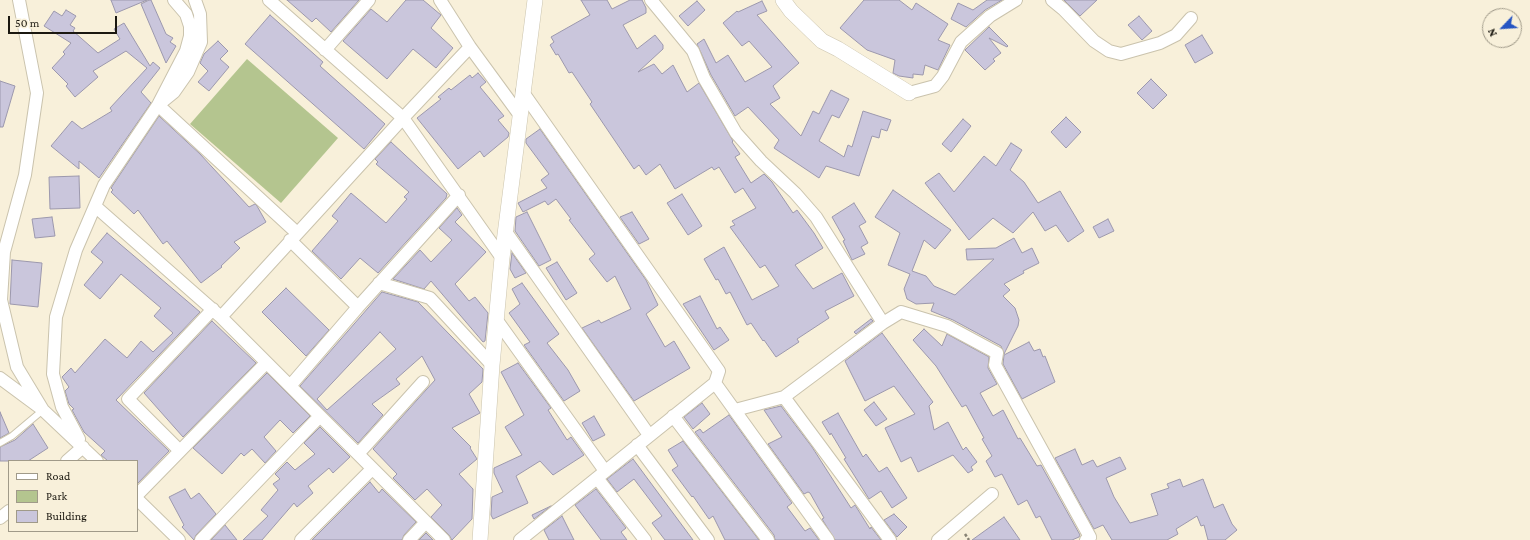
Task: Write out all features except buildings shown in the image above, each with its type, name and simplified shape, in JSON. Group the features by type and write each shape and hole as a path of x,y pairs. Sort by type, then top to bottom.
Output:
{"street":[{"path":"19,0 37,93 25,175 4,252 1,300 17,367 43,410"},
{"path":"83,447 62,407 53,374 53,345 56,317 76,250 96,206 104,184 158,104 186,51 190,36 190,26 186,14 174,0"},
{"path":"158,104 174,92 188,72 201,42 200,14 195,0"},
{"path":"269,0 403,118 459,195 502,258"},
{"path":"325,50 369,0"},
{"path":"440,0 470,47 519,114"},
{"path":"480,540 492,366 502,258 534,0"},
{"path":"651,0 693,51 704,78 736,133 761,162 795,193 816,217 883,323"},
{"path":"783,0 791,11 822,41 909,93 935,86 943,76 961,42 990,16 1011,1"},
{"path":"1052,0 1063,9 1094,41 1109,51 1121,54 1153,45 1176,35 1191,18"},
{"path":"180,451 128,399 294,236 470,47"},
{"path":"522,91 719,371 715,383 601,474 527,538"},
{"path":"158,104 294,236 358,307"},
{"path":"290,386 379,283 459,195"},
{"path":"96,206 217,313 444,540"},
{"path":"506,232 649,435"},
{"path":"379,283 430,298 492,366"},
{"path":"735,410 784,397 883,323 901,312 947,326 997,353 995,365 1090,537 1086,540"},
{"path":"496,319 645,540"},
{"path":"138,493 266,363"},
{"path":"0,378 43,410 96,460"},
{"path":"358,454 423,382"},
{"path":"715,383 828,540"},
{"path":"784,397 890,540"},
{"path":"201,540 320,416"},
{"path":"673,416 768,540"},
{"path":"637,445 708,540"},
{"path":"68,460 83,447"},
{"path":"302,540 372,469"},
{"path":"938,540 992,494"},
{"path":"138,500 178,540"},
{"path":"0,518 8,512"},
{"path":"409,540 426,522"}],"lane":[{"path":"0,443 12,436 43,410"}],"green space":[{"path":"247,59 338,138 281,203 190,124"}]}
